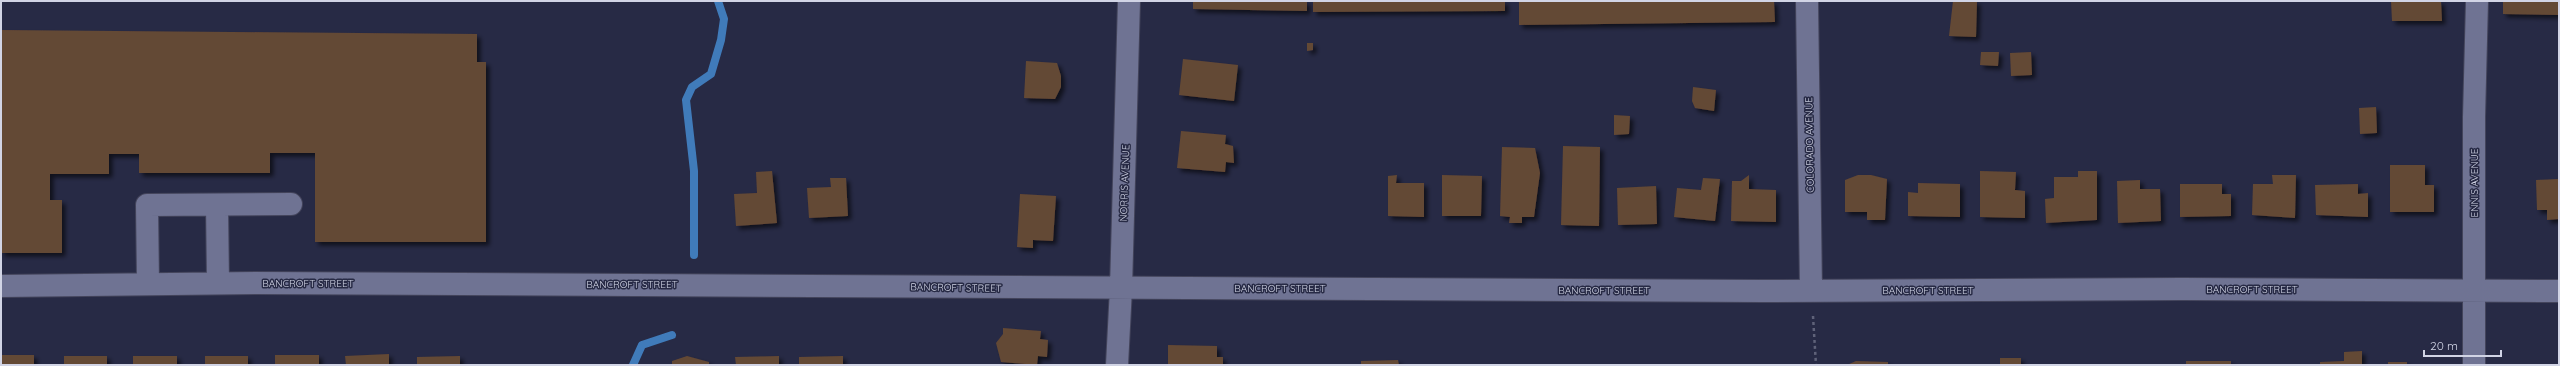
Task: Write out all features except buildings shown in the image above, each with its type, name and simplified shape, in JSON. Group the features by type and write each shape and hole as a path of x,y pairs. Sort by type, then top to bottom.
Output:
{"street":[{"name":"NORRIS AVENUE","path":"1117,365 1121,288 1129,1"},
{"name":"COLORADO AVENUE","path":"1807,1 1811,290"},
{"name":"ENNIS AVENUE","path":"2474,365 2474,117 2477,1"},
{"path":"148,283 147,205 291,204"},
{"path":"217,205 218,283"},
{"name":"BANCROFT STREET","path":"1,286 218,283 1121,288 2559,291"}],"path":[{"path":"1811,290 1816,365"}],"waterway":[{"path":"694,255 694,171 686,100 692,87 711,74 721,40 724,19 718,1"},
{"path":"633,365 642,345 672,335"}]}
